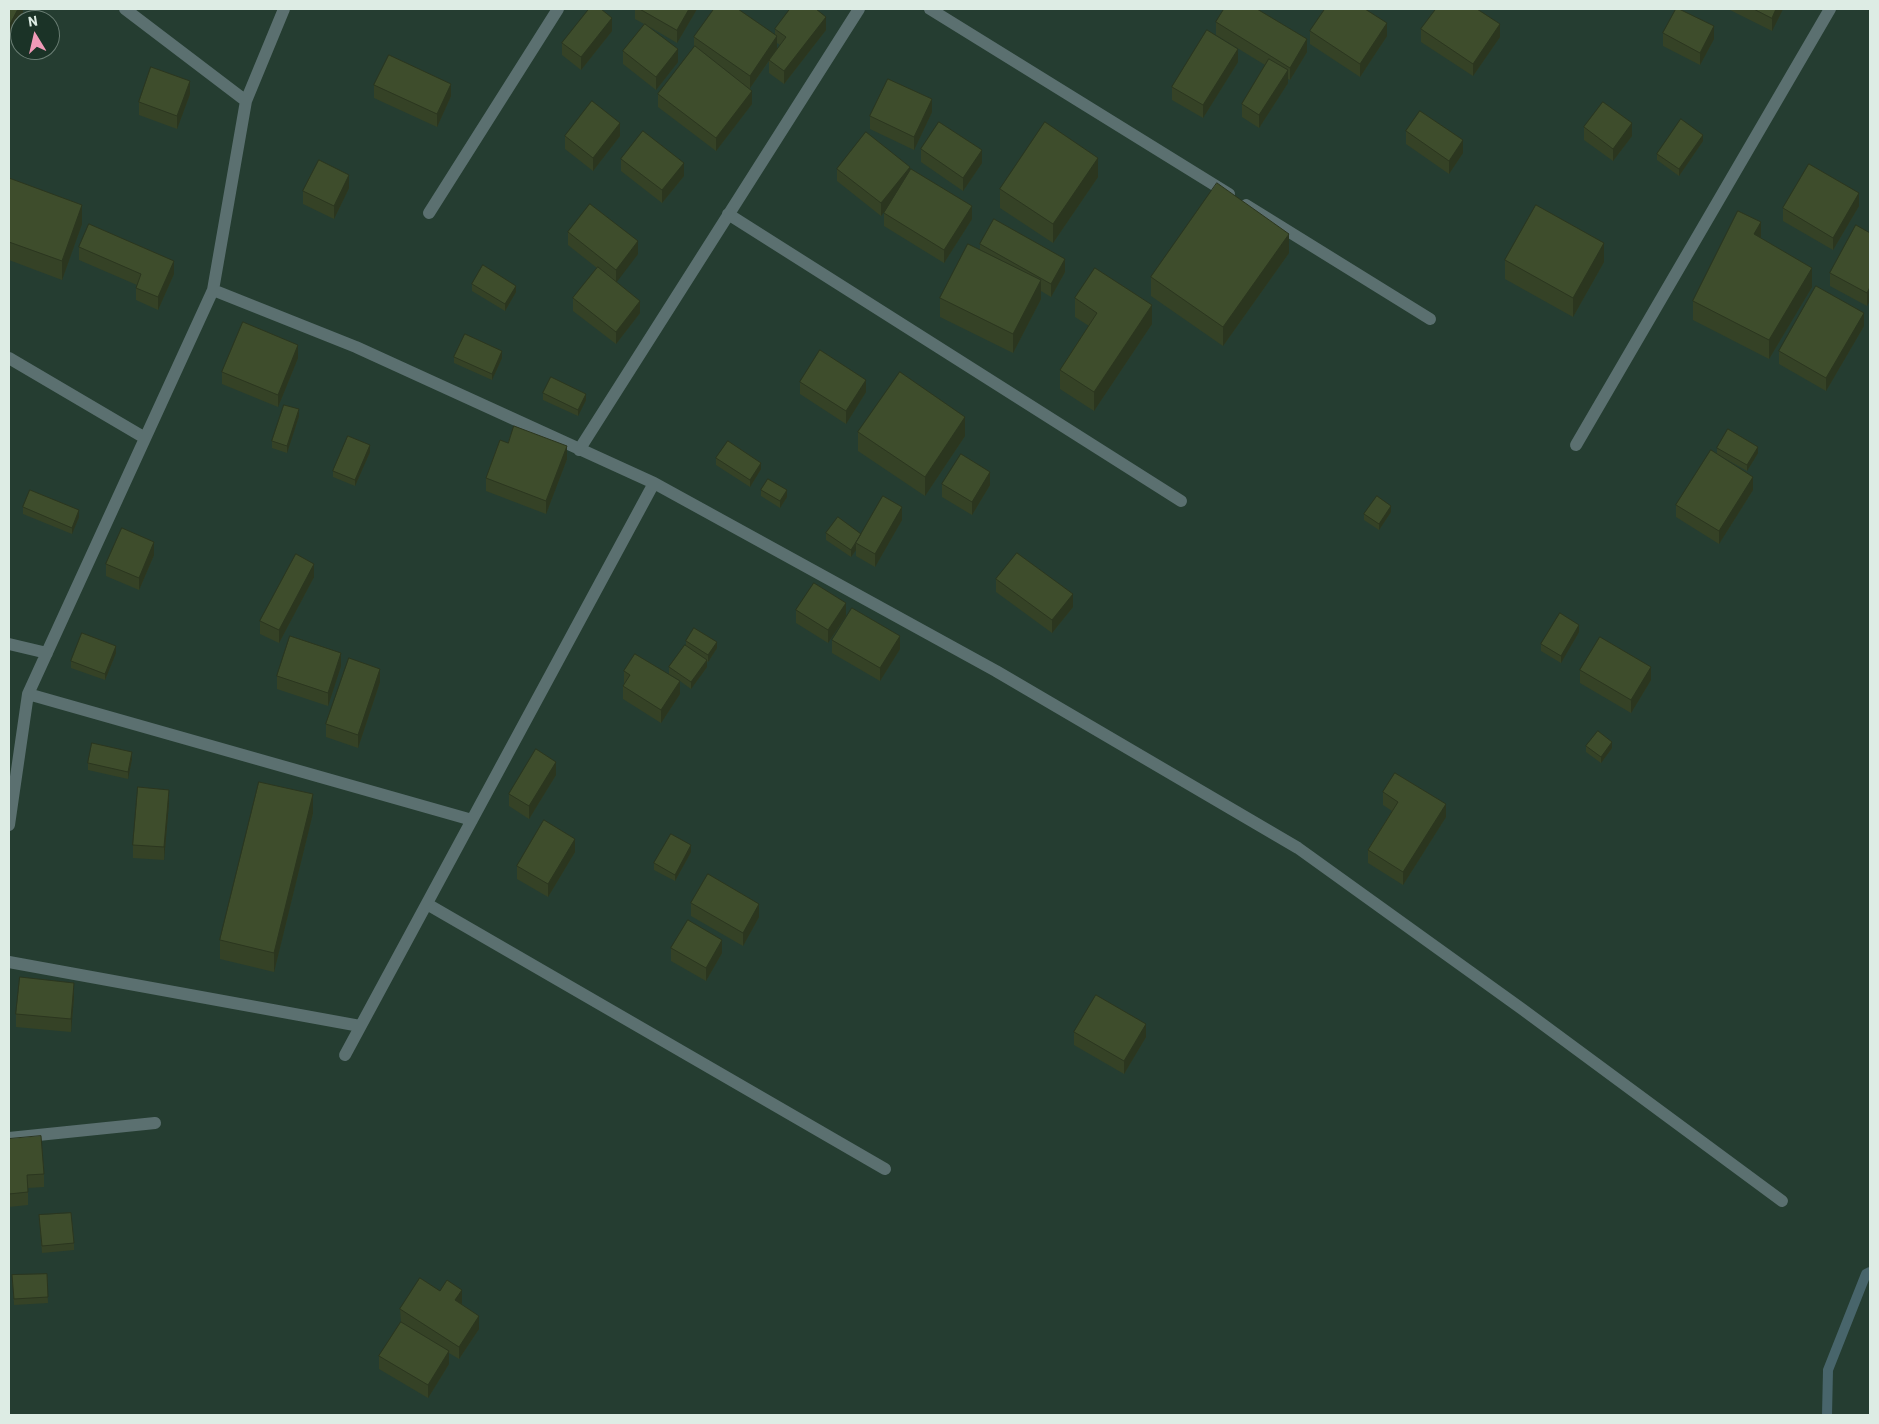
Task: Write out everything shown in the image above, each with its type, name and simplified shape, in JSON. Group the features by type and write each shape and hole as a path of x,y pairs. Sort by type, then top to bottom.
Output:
{"street":[{"path":"125,9 246,101"},
{"path":"9,825 28,694 213,290 246,101 284,9"},
{"path":"428,213 558,9"},
{"path":"579,450 859,9"},
{"path":"930,9 1430,319"},
{"path":"1576,445 1830,9"},
{"path":"728,214 1181,501"},
{"path":"213,290 356,347 654,483 996,671 1298,848 1782,1201"},
{"path":"9,358 145,438"},
{"path":"345,1054 654,483"},
{"path":"9,644 47,653"},
{"path":"28,694 472,820"},
{"path":"427,904 885,1169"},
{"path":"9,962 360,1026"},
{"path":"9,1138 155,1124"}],"building":[{"path":"9,9 18,9 10,10 9,26"},
{"path":"589,9 601,9 612,18 581,57 562,43"},
{"path":"640,9 689,9 677,30"},
{"path":"714,9 738,9 777,36 750,76 694,37"},
{"path":"790,9 816,9 826,17 784,71 769,60 786,37 775,29"},
{"path":"1224,9 1257,9 1307,39 1290,68 1216,22"},
{"path":"1325,9 1365,9 1387,23 1360,64 1310,31"},
{"path":"1436,9 1477,9 1500,24 1473,64 1421,29"},
{"path":"1676,9 1714,26 1700,53 1663,33"},
{"path":"1754,9 1776,9 1772,18"},
{"path":"645,24 678,49 656,77 623,51"},
{"path":"1207,30 1238,49 1203,105 1172,87"},
{"path":"695,46 752,91 716,138 658,94"},
{"path":"389,55 451,84 437,114 374,85"},
{"path":"1269,59 1288,70 1259,115 1242,104"},
{"path":"151,67 190,81 177,116 139,102"},
{"path":"888,79 932,99 914,137 870,116"},
{"path":"592,101 620,123 593,158 565,136"},
{"path":"1603,102 1632,123 1613,149 1584,127"},
{"path":"1420,111 1463,140 1449,161 1406,131"},
{"path":"1681,119 1703,135 1679,169 1657,154"},
{"path":"939,122 982,150 963,178 921,149"},
{"path":"1045,122 1098,158 1053,224 1000,189"},
{"path":"643,131 684,163 662,190 621,159"},
{"path":"866,132 910,167 881,203 837,169"},
{"path":"319,160 349,175 334,206 303,191"},
{"path":"1809,164 1859,193 1833,238 1783,208"},
{"path":"911,169 972,206 944,250 884,213"},
{"path":"9,178 82,205 62,261 9,242"},
{"path":"1217,183 1289,234 1223,327 1151,277"},
{"path":"590,204 638,241 616,270 568,232"},
{"path":"1536,205 1604,243 1573,298 1505,260"},
{"path":"1738,211 1761,222 1754,234 1812,268 1769,340 1693,301"},
{"path":"994,219 1065,259 1051,284 980,244"},
{"path":"89,224 174,261 158,297 136,288 141,274 79,247"},
{"path":"1856,225 1870,233 1870,287 1867,293 1830,273"},
{"path":"968,244 1041,280 1013,334 940,298"},
{"path":"483,265 516,286 505,304 472,284"},
{"path":"598,267 640,301 616,332 573,298"},
{"path":"1095,268 1152,305 1094,392 1060,370 1097,313 1075,298"},
{"path":"1816,286 1864,313 1826,378 1779,351"},
{"path":"243,322 298,345 278,395 222,372"},
{"path":"465,334 502,351 492,374 454,357"},
{"path":"820,350 866,380 846,411 800,382"},
{"path":"900,372 965,417 925,477 858,432"},
{"path":"551,377 586,394 578,410 543,393"},
{"path":"284,405 299,409 287,446 272,441"},
{"path":"514,426 567,446 546,501 486,478 500,440 508,443"},
{"path":"1728,429 1758,447 1747,465 1717,448"},
{"path":"348,436 370,445 355,480 333,471"},
{"path":"728,441 761,463 750,480 716,458"},
{"path":"1711,450 1753,477 1719,531 1676,505"},
{"path":"961,454 990,472 972,502 942,484"},
{"path":"768,479 787,490 780,501 761,490"},
{"path":"30,490 79,510 72,528 23,507"},
{"path":"883,496 902,507 875,554 856,543"},
{"path":"1377,496 1391,506 1379,524 1364,514"},
{"path":"838,517 861,534 851,550 826,533"},
{"path":"122,528 154,542 139,578 106,564"},
{"path":"1017,553 1073,594 1052,620 996,579"},
{"path":"296,554 314,564 279,630 260,621"},
{"path":"814,583 846,603 828,630 796,610"},
{"path":"852,608 900,636 880,668 832,640"},
{"path":"1560,613 1579,625 1561,656 1541,644"},
{"path":"694,628 717,642 708,655 686,641"},
{"path":"82,633 116,646 105,674 71,661"},
{"path":"290,636 341,653 328,693 277,676"},
{"path":"1600,637 1651,667 1631,700 1580,670"},
{"path":"685,645 707,660 691,682 669,667"},
{"path":"635,654 680,681 661,710 623,686 630,675 624,671"},
{"path":"349,658 380,669 358,735 326,724"},
{"path":"1598,731 1612,742 1601,757 1586,746"},
{"path":"92,743 132,752 128,772 88,763"},
{"path":"536,749 556,762 529,806 509,794"},
{"path":"1395,773 1446,804 1403,872 1368,850 1398,802 1383,792"},
{"path":"259,782 313,794 274,953 220,940"},
{"path":"138,787 169,790 164,847 133,845"},
{"path":"544,820 575,839 548,884 517,866"},
{"path":"671,834 691,845 675,875 654,863"},
{"path":"708,874 759,904 743,933 691,903"},
{"path":"688,920 722,940 706,968 671,948"},
{"path":"20,977 74,983 71,1019 16,1014"},
{"path":"1096,995 1146,1024 1124,1061 1074,1032"},
{"path":"41,1136 44,1174 27,1175 28,1192 9,1194 9,1139"},
{"path":"71,1213 74,1243 42,1246 39,1215"},
{"path":"47,1274 48,1297 14,1299 12,1275"},
{"path":"420,1278 440,1291 447,1280 462,1290 455,1300 479,1316 459,1347 400,1309"},
{"path":"401,1322 449,1351 428,1385 379,1356"}],"waterway":[{"path":"1827,1415 1828,1370 1866,1274 1870,1272"}]}
